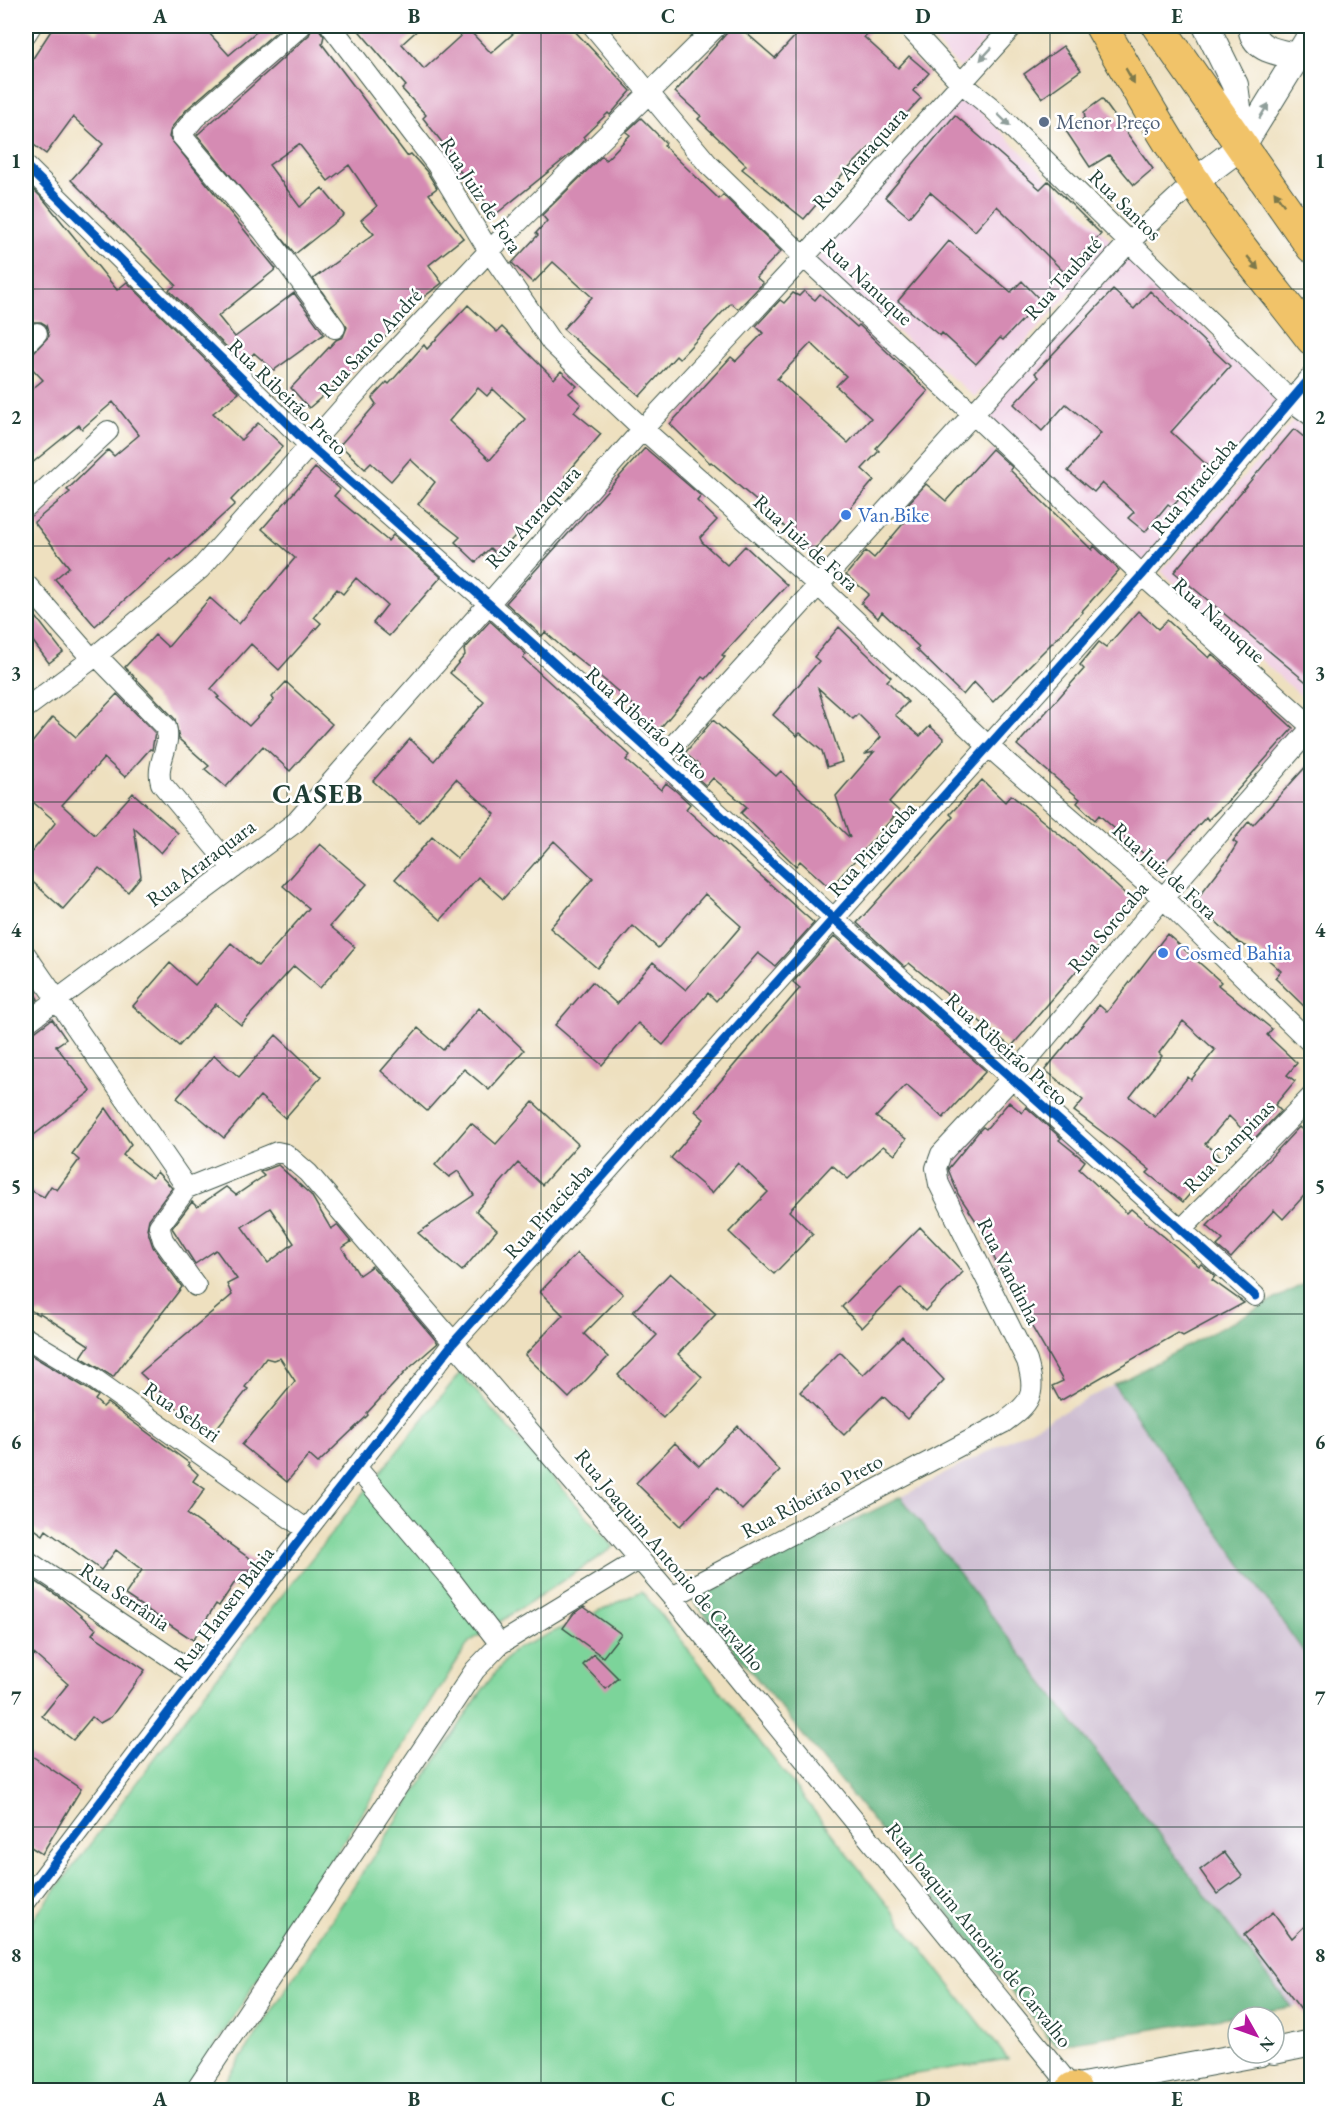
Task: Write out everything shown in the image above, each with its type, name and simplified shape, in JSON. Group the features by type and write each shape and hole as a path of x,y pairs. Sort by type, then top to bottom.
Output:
{"main road":[{"path":"1101,26 1150,112 1195,181 1245,253 1311,339"},
{"path":"1158,26 1311,247"}],"street":[{"path":"26,34 31,26"},
{"path":"302,26 195,118 181,135 263,231 335,328"},
{"name":"Rua Juiz de Fora","path":"331,26 437,165 489,251 552,343 643,429 817,584 988,746 1163,898 1311,1044"},
{"name":"Rua Nanuque","path":"593,26 708,164 1142,575 1311,727"},
{"name":"Rua Santo André","path":"26,708 94,657 200,569 309,445 489,251 717,26"},
{"name":"Rua Santos","path":"908,26 960,82 992,108 1290,400 1311,416"},
{"name":"Rua Araraquara","path":"26,1023 296,822 643,429 804,257 1013,26"},
{"path":"1206,26 1235,85 1243,146"},
{"path":"1251,26 1255,40 1262,46 1296,56"},
{"path":"1195,181 1243,146 1311,33"},
{"name":"Rua Ribeirão Preto","path":"26,166 309,445 488,603 834,918 1013,1077 1180,1231 1255,1296"},
{"name":"Rua Taubaté","path":"661,759 1129,242 1195,181"},
{"name":"Rua Piracicaba","path":"454,1342 1142,575 1311,376"},
{"path":"26,507 108,431"},
{"path":"26,584 94,657 166,727 167,740 159,765 161,783 233,869"},
{"name":"Rua Sorocaba","path":"1013,1077 1163,898 1311,727"},
{"path":"26,955 56,1002 187,1188 159,1227 163,1240 196,1287"},
{"name":"Rua Ribeirão Preto","path":"936,1168 941,1154 951,1141 1013,1077"},
{"name":"Rua Campinas","path":"1180,1231 1311,1096"},
{"name":"Rua Joaquim Antonio de Carvalho","path":"187,1188 277,1152 286,1154 309,1173 672,1597 1070,2090"},
{"name":"Rua Vandinha","path":"936,1168 945,1199 1027,1361 1032,1378 1031,1396"},
{"name":"Rua Seberi","path":"26,1338 93,1378 307,1530"},
{"name":"Rua Hansen Bahia","path":"26,1900 307,1530 454,1342"},
{"name":"Rua Ribeirão Preto","path":"672,1597 1003,1423 1022,1409 1031,1396"},
{"path":"356,1467 448,1576 500,1644"},
{"path":"196,2091 475,1671 500,1644 640,1559"},
{"name":"Rua Serrânia","path":"26,1560 197,1675"},
{"path":"1286,2048 1311,2043"},
{"path":"1070,2090 1226,2060"}],"shaded area":[{"path":"920,26 999,26 960,69"},
{"path":"961,92 1115,244 975,397 814,262"},
{"path":"1127,256 1283,401 1142,564 984,412"},
{"path":"1294,420 1311,432 1311,705 1161,571"},
{"path":"1114,1385 1311,1662 1311,2002 1291,2007 901,1497"}],"green space":[{"path":"1311,1280 1311,1662 1114,1385"},
{"path":"460,1373 614,1547 469,1642 188,2090 26,2090 26,1929 204,1693"},
{"path":"901,1497 1291,2007 1286,2008 1286,2005 1226,2005 1226,2017 1055,2045 693,1600"},
{"path":"642,1591 1008,2059 817,2090 220,2090 481,1692 512,1651"}],"building":[{"path":"54,26 85,26 97,33 102,26 212,26 208,32 229,55 263,26 283,26 187,109 171,128 169,137 276,269 218,316 235,337 294,293 324,334 274,370 254,353 244,364 169,290 176,285 71,180 103,144 73,117 46,154 26,139 26,69"},
{"path":"313,26 317,26 324,36 322,44 407,156 411,154 427,172 437,188 429,194 463,238 429,265 442,283 391,322 396,329 369,347 374,352 309,408 291,388 336,340 343,337 347,327 313,279 374,234 361,220 377,206 349,165 328,181 299,144 269,165 300,207 322,188 344,215 295,254 197,135 309,35"},
{"path":"355,26 422,26 402,44 424,69 468,29 491,53 522,26 570,26 631,91 610,115 608,113 583,137 585,139 573,152 496,214 460,171 456,173 443,153 448,150 423,118 426,115 402,89 406,86"},
{"path":"733,26 738,26 775,58 797,34 788,26 875,26 864,37 898,68 909,56 929,73 913,91 921,98 878,145 875,142 841,176 804,219 742,169 746,165 698,119 701,116 675,92"},
{"path":"1063,46 1081,70 1042,98 1024,74"},
{"path":"1102,99 1153,169 1134,185 1109,155 1090,167 1066,131 1085,118 1084,112"},
{"path":"955,115 1040,189 1048,181 1101,234 1064,272 997,206 975,231 930,192 909,217 885,197"},
{"path":"641,118 666,143 664,146 719,199 723,195 781,251 756,277 763,283 738,309 731,303 679,359 676,356 640,396 563,329 592,297 553,262 533,283 512,263 538,235 536,233 547,221 542,215 602,156 606,160 630,135 626,132"},
{"path":"26,182 44,200 117,290 127,282 239,393 213,413 241,440 258,423 283,446 231,500 235,504 173,561 171,559 95,626 55,579 69,567 34,522 70,492 67,490 108,450 114,456 139,435 113,402 82,429 79,425 26,468 26,394 43,380 26,362 26,356 34,352 49,336 46,325 41,322 33,322 26,328"},
{"path":"949,241 1011,292 1022,281 1044,304 1031,317 1028,314 1003,340 1000,338 976,364 942,333 940,336 898,301"},
{"path":"1113,290 1134,309 1150,291 1230,366 1171,432 1209,467 1172,507 1168,504 1145,532 1128,518 1134,512 1102,483 1094,492 1068,471 1101,433 1066,404 1042,431 1014,404 1039,377 1035,373"},
{"path":"804,291 815,300 820,294 857,327 859,325 928,391 876,448 879,451 862,469 874,480 811,554 774,516 710,463 670,424 731,357 736,361 763,333 756,326 780,300 784,303 793,293 799,296","holes":["811,343 846,376 836,386 871,418 848,443 777,379"]},
{"path":"468,305 497,332 502,327 554,379 561,371 577,386 569,393 581,404 574,412 601,434 565,476 569,479 497,555 490,548 476,562 455,542 460,537 418,504 435,482 410,459 391,481 371,463 365,469 340,445 376,404 372,398 387,382 389,384 424,345 427,349","holes":["478,388 487,396 493,389 525,419 490,460 449,421"]},
{"path":"1294,429 1311,443 1311,686 1174,572"},
{"path":"645,448 701,496 697,501 717,520 700,538 702,542 727,565 745,546 787,585 722,655 725,657 706,679 703,677 658,731 637,713 639,710 607,682 545,632 542,636 506,603"},
{"path":"992,449 1012,467 1010,470 1092,550 1094,546 1119,570 1083,612 993,702 974,682 963,695 916,649 919,647 882,612 878,618 861,603 869,594 846,575 866,551 874,558 913,512 906,506 926,484 946,501"},
{"path":"315,468 340,489 334,496 388,541 393,535 441,577 389,636 373,623 387,605 356,578 343,594 337,589 314,617 321,623 279,670 251,644 211,689 219,697 217,698 249,726 274,700 272,697 286,682 332,724 290,771 263,746 226,787 205,769 209,766 179,739 175,719 125,667 155,635 168,647 210,598 239,624 295,558 262,529"},
{"path":"26,604 63,652 49,663 26,632"},
{"path":"1138,611 1158,629 1167,620 1209,658 1212,654 1293,728 1226,803 1208,820 1206,817 1160,868 1099,815 1095,820 1077,803 1080,799 1017,745 1084,669 1080,665 1099,642 1106,647"},
{"path":"490,621 526,654 523,658 630,755 626,760 661,790 666,783 676,791 690,804 686,809 814,923 775,966 758,953 716,1001 708,993 663,1045 638,1023 602,1065 555,1025 592,982 617,1004 653,962 686,990 741,926 705,894 658,948 633,926 597,968 550,928 593,878 554,841 503,899 478,877 441,920 395,879 432,837 457,858 495,814 456,779 419,822 373,781 410,739 434,761 484,702 450,673 465,655 464,650"},
{"path":"839,627 891,677 887,681 908,702 895,715 920,736 930,726 944,739 889,802 899,811 830,888 800,861 796,866 741,813 747,807 713,778 706,786 692,773 699,765 685,753 713,720 776,776 781,771 850,838 836,796 874,752 866,754 881,737 858,714 853,719 818,688 842,762 827,767 822,751 800,733 797,736 773,715 819,661 814,657"},
{"path":"117,694 155,733 152,750 150,749 125,777 104,758 62,805 95,835 133,793 178,833 161,853 134,828 141,876 128,892 99,868 63,909 26,876 26,859 56,822 26,796 26,750 53,717 76,737"},
{"path":"1311,761 1311,1013 1275,978 1281,971 1261,953 1239,943 1212,918 1192,905 1227,860 1237,844 1233,841 1249,821 1253,825"},
{"path":"982,780 1005,802 1011,795 1076,848 1135,903 1011,1047 909,963 905,967 857,923 953,817 950,814"},
{"path":"320,844 367,884 330,926 355,947 320,988 294,966 241,1025 216,1004 179,1046 133,1006 170,963 195,985 231,943 258,966 309,908 283,886"},
{"path":"1167,934 1221,982 1218,985 1272,1029 1267,1035 1297,1063 1287,1075 1295,1081 1275,1105 1281,1111 1253,1140 1229,1116 1205,1144 1218,1154 1218,1161 1183,1202 1147,1173 1150,1170 1074,1111 1083,1100 1045,1070 1099,1005 1107,1012","holes":["1183,1021 1215,1050 1191,1080 1188,1077 1155,1117 1130,1097 1162,1056 1159,1053"]},
{"path":"835,936 986,1071 943,1118 906,1085 876,1117 906,1139 895,1155 883,1146 848,1179 832,1165 789,1211 813,1234 774,1274 729,1232 768,1192 738,1163 712,1193 671,1158 704,1119 695,1111 800,988 793,982"},
{"path":"26,981 38,999 26,1008"},
{"path":"479,1008 524,1050 489,1090 464,1069 427,1111 381,1071 418,1028 443,1050"},
{"path":"52,1019 66,1039 56,1046 91,1091 26,1141 26,1035 33,1033"},
{"path":"276,1035 321,1077 285,1118 260,1096 224,1138 177,1098 214,1055 239,1077"},
{"path":"533,1102 578,1144 542,1185 518,1163 476,1211 497,1230 462,1271 418,1233 474,1195 458,1171 449,1177 435,1165 471,1123 496,1144"},
{"path":"1009,1102 1022,1113 1026,1107 1061,1138 1059,1140 1085,1161 1079,1169 1127,1213 1131,1209 1199,1266 1201,1264 1215,1276 1212,1280 1244,1303 1183,1336 1178,1333 1060,1401 1052,1386 1063,1381 1009,1287 984,1238 986,1236 958,1194 948,1169 980,1130 983,1127 986,1129"},
{"path":"106,1108 131,1144 123,1155 152,1178 157,1172 172,1188 149,1219 147,1229 153,1247 182,1287 113,1377 81,1357 89,1345 40,1313 39,1315 26,1308 26,1188 44,1197 51,1186 57,1190 79,1160 72,1154"},
{"path":"1299,1127 1311,1138 1311,1188 1283,1219 1274,1210 1231,1258 1217,1246 1223,1240 1207,1226"},
{"path":"278,1165 311,1195 331,1229 337,1225 351,1242 342,1248 359,1275 372,1266 438,1343 406,1371 367,1413 368,1415 318,1463 309,1455 287,1482 242,1445 295,1381 280,1358 273,1360 266,1358 245,1387 248,1389 211,1435 178,1409 140,1373 232,1295 227,1284 237,1279 216,1250 195,1264 172,1228 192,1202 197,1207 226,1187 236,1195 264,1176 260,1172","holes":["270,1208 294,1243 268,1263 242,1227"]},
{"path":"920,1227 963,1272 925,1311 901,1288 862,1328 842,1307"},
{"path":"577,1253 623,1294 584,1334 608,1357 569,1398 525,1355 563,1315 540,1292"},
{"path":"670,1273 716,1314 678,1354 702,1377 663,1418 618,1375 657,1335 633,1312"},
{"path":"902,1336 944,1380 907,1419 883,1396 844,1435 800,1392 840,1352 863,1375"},
{"path":"26,1352 98,1396 95,1400 103,1407 107,1403 189,1463 188,1465 198,1474 193,1481 205,1489 187,1514 256,1563 240,1585 235,1582 219,1606 216,1604 193,1640 125,1595 142,1570 116,1550 101,1570 46,1530 43,1535 26,1523"},
{"path":"738,1426 780,1471 742,1510 718,1487 680,1526 636,1483 675,1443 699,1466"},
{"path":"26,1575 61,1598 96,1629 92,1634 145,1670 111,1717 100,1723 92,1717 73,1740 42,1716 68,1684 34,1654 26,1665"},
{"path":"584,1607 621,1634 603,1657 563,1628 574,1613"},
{"path":"594,1654 618,1678 606,1689 583,1665"},
{"path":"26,1752 81,1789 42,1854 26,1844"},
{"path":"1224,1852 1242,1876 1217,1894 1200,1870"},
{"path":"1273,1912 1292,1938 1311,1920 1311,2023 1244,1935"}],"cycle path":[{"path":"26,166 309,445 488,603 833,918 1255,1296"},
{"path":"26,1900 307,1530 454,1342 1142,575 1312,376"}],"place":[{"name":"Menor Preço","path":"1044,122"},
{"name":"Van Bike","path":"846,515"},
{"name":"Cosmed Bahia","path":"1163,953"}],"district":[{"name":"CASEB","path":"318,794"}]}
